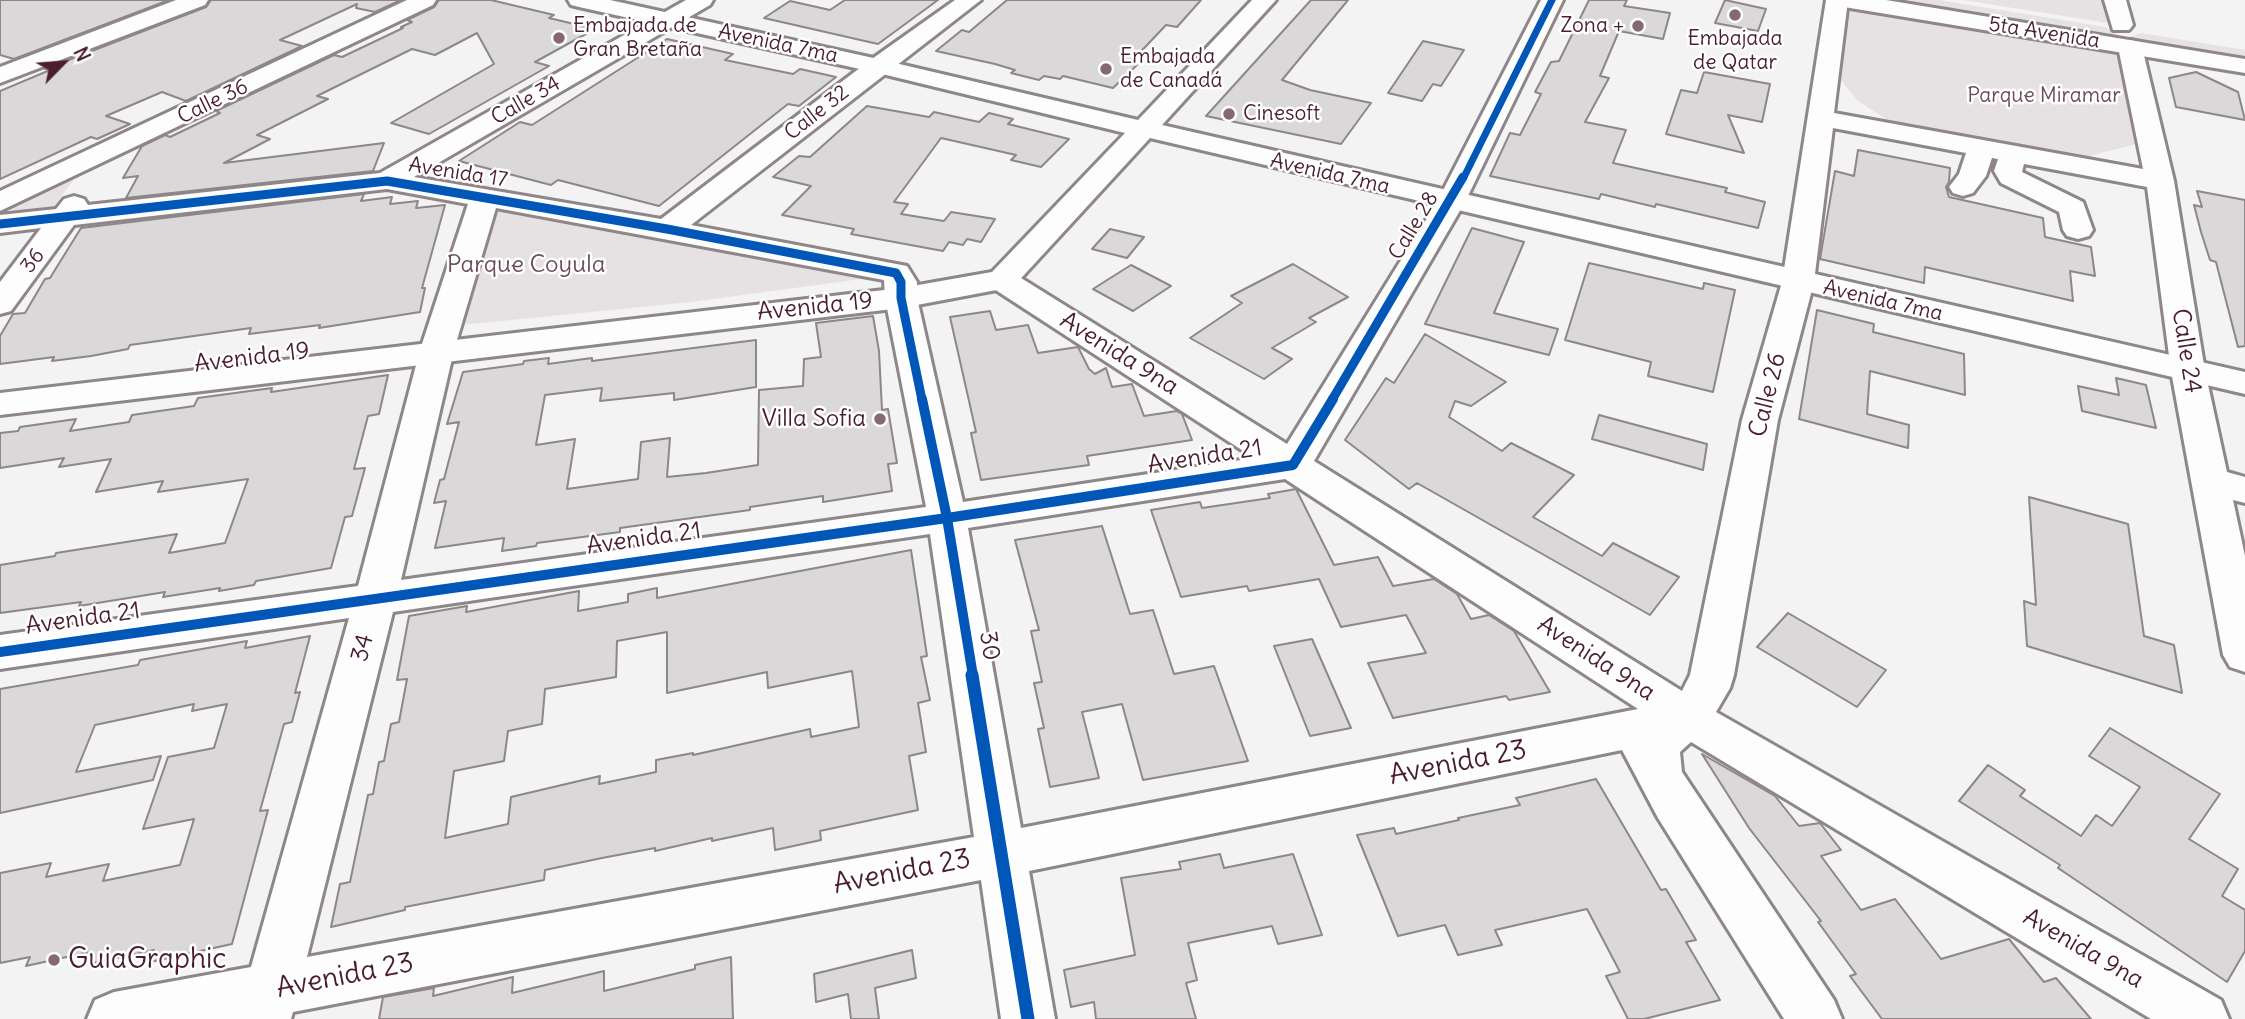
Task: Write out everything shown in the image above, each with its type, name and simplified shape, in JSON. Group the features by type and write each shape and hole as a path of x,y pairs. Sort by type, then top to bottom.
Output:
{"main road":[{"path":"0,76 197,0"},
{"name":"Calle 36","path":"0,202 425,0"},
{"name":"Avenida 7ma","path":"579,0 878,66 1451,202 2245,383"},
{"name":"Calle 34","path":"387,181 702,0"},
{"name":"Calle 32","path":"667,229 878,66 970,0"},
{"path":"1003,280 1265,0"},
{"name":"Calle 28","path":"1293,465 1451,202 1552,0"},
{"name":"Calle 26","path":"1659,771 1657,751 1664,738 1688,718 1708,688 1712,675 1760,420 1798,282 1837,0"},
{"name":"5ta Avenida","path":"1844,0 2125,36 2245,46"},
{"name":"5ta Avenida","path":"1963,0 2245,66"},
{"name":"Calle 24","path":"2115,0 2151,131 2188,371 2228,486 2245,654"},
{"path":"1828,64 1853,95 1887,120 1922,137"},
{"path":"1821,118 2160,181"},
{"path":"2044,160 2081,158 2114,152 2133,145 2151,131"},
{"path":"1963,187 1972,176 1982,148"},
{"name":"36","path":"0,304 115,149"},
{"path":"2013,154 2008,171 2011,177 2073,208 2078,230"},
{"name":"Avenida 17","path":"0,224 387,181 485,196 896,273 901,290"},
{"name":"34","path":"268,1004 376,597 440,342 485,196"},
{"name":"Avenida 19","path":"0,388 1003,280"},
{"name":"Avenida 9na","path":"1003,280 1688,718 2202,1019"},
{"name":"30","path":"901,290 947,518 1028,1019"},
{"name":"Avenida 19","path":"0,404 440,342"},
{"name":"Avenida 21","path":"0,652 947,518 1293,465"},
{"path":"1579,648 1659,771 1675,803 1815,1019"},
{"name":"Avenida 23","path":"114,1019 268,1004 1001,853 1688,718"}],"green space":[{"name":"Parque Miramar","path":"1837,0 2130,47 2151,131 2133,145 2081,158 1921,137 1887,120 1857,100 1828,64"},
{"path":"1871,0 1939,0 2105,27 2118,35 2115,38"},
{"name":"Parque Miramar","path":"1963,0 2115,0 2121,25"},
{"path":"2141,33 2245,50 2245,62 2136,43 2130,37"},
{"path":"78,174 50,211 0,215 0,212"},
{"name":"Parque Coyula","path":"487,204 862,272 861,279 691,302 451,326"}],"building":[{"path":"0,0 169,0 14,59 0,55"},
{"path":"211,0 401,0 375,12 356,8 357,4 280,40 302,46 186,101 162,92 106,116 130,124 97,139 91,137 0,179 0,91 50,70 45,69 206,7"},
{"path":"439,0 491,0 554,15 549,18 595,29 535,62 549,66 429,134 391,123 494,64 477,33 435,55 412,49 317,96 328,99 257,135 270,139 224,163 384,143 373,171 126,198 138,176 123,178 142,146 165,135 170,137 220,113 216,111 334,55 342,57 403,28 401,27 412,22 407,20 434,7"},
{"path":"845,0 938,0 878,44 764,18 790,1 830,10"},
{"path":"1007,0 1201,0 1177,27 1166,25 1130,63 1137,65 1113,88 1063,76 1060,79 1044,76 1039,80 1011,73 1015,70 995,64 936,51 962,30 969,32"},
{"path":"1311,0 1348,0 1282,80 1310,90 1371,103 1341,144 1206,116"},
{"path":"1589,0 1627,0 1624,6 1670,13 1663,39 1619,31 1600,76 1609,78 1585,122 1626,130 1613,163 1727,188 1725,192 1765,202 1758,228 1656,204 1655,207 1601,194 1599,199 1490,176 1510,133 1520,135 1541,94 1535,92 1551,62 1559,61"},
{"name":"Embajada de Qatar","path":"1725,0 1766,9 1758,31 1715,23"},
{"path":"667,39 733,54 725,60 793,74 800,69 836,77 799,106 788,104 659,206 558,180 551,185 459,161 520,122 532,125"},
{"path":"1423,41 1464,50 1441,86 1433,84 1422,101 1388,93"},
{"path":"1704,72 1770,84 1762,122 1728,115 1744,153 1666,134 1681,90 1697,93"},
{"path":"2196,72 2238,92 2245,120 2176,107 2169,78"},
{"path":"867,106 929,117 934,112 979,122 989,113 1013,119 1008,124 1069,139 1041,167 1011,160 1016,155 941,138 894,202 908,204 901,214 944,221 951,212 995,219 981,242 967,239 963,245 949,242 943,251 851,234 854,229 782,215 811,186 773,177 799,156 810,157"},
{"path":"1858,150 1950,168 1946,187 1949,197 2043,218 2045,237 2091,247 2095,276 2070,271 2073,301 1925,267 1924,283 1820,259 1835,171 1854,176"},
{"path":"2197,191 2245,200 2245,346 2238,347 2216,262 2210,260 2201,232 2194,205 2202,207"},
{"path":"364,194 361,201 392,197 390,204 418,201 416,208 445,205 422,288 425,288 420,312 319,328 320,325 249,334 251,328 130,345 128,349 91,356 52,361 54,357 0,364 0,336 13,314 25,313 81,228"},
{"path":"1472,228 1524,242 1494,313 1558,329 1549,355 1425,324"},
{"path":"1110,229 1144,237 1127,258 1092,249"},
{"path":"1589,263 1703,289 1704,283 1735,290 1713,392 1648,376 1651,362 1565,340"},
{"path":"1293,264 1348,297 1309,318 1316,322 1272,348 1292,359 1264,379 1190,338 1242,303 1231,296"},
{"path":"1131,265 1171,286 1133,311 1093,289"},
{"path":"1817,310 1874,324 1873,332 1964,354 1965,395 1870,371 1867,414 1909,425 1908,448 1799,419"},
{"path":"990,311 996,330 1028,325 1038,353 1078,347 1089,369 1095,374 1106,368 1112,387 1132,384 1144,416 1177,411 1182,414 1192,440 1087,456 1089,465 981,480 971,433 976,432 950,317"},
{"path":"873,316 879,351 882,410 888,409 897,463 888,464 892,491 823,502 823,496 750,507 750,510 620,528 620,532 537,543 536,546 502,551 504,538 435,548 446,501 434,503 440,480 444,479 459,422 447,424 463,372 549,358 548,364 592,358 592,361 756,340 756,387 674,400 674,393 600,401 602,388 545,395 536,445 575,439 567,489 638,479 641,442 670,438 667,477 706,473 758,465 759,390 803,386 804,359 821,357 816,323"},
{"path":"1425,334 1506,382 1471,406 1455,401 1449,417 1502,451 1511,443 1574,475 1533,517 1602,556 1613,543 1679,577 1650,615 1417,483 1409,489 1345,440 1386,378 1394,383"},
{"path":"388,375 379,414 368,416 354,469 365,468 352,516 345,517 331,568 256,581 254,585 219,591 220,588 163,597 165,592 79,606 81,602 0,613 0,565 55,556 56,553 177,534 169,553 225,543 248,479 158,492 163,481 96,492 111,459 59,467 64,458 0,468 0,433 18,431 20,427 76,419 70,431 129,422 132,415 194,406 198,398 272,388 271,392"},
{"path":"2116,378 2146,385 2156,428 2082,411 2078,386 2119,395"},
{"path":"1599,415 1707,444 1703,470 1592,439"},
{"path":"1296,489 1334,565 1378,557 1393,586 1434,579 1457,594 1471,619 1489,615 1514,631 1550,692 1509,700 1506,696 1393,718 1368,663 1426,653 1406,615 1341,627 1319,579 1249,591 1247,586 1181,597 1151,510 1200,502 1202,508 1270,498 1268,494"},
{"path":"2029,497 2128,524 2144,636 2174,645 2182,693 2027,646 2024,601 2036,605"},
{"path":"1102,526 1130,614 1153,610 1174,674 1214,666 1248,761 1143,780 1122,704 1082,712 1099,778 1050,787 1038,729 1044,728 1034,683 1042,682 1031,631 1039,630 1015,540"},
{"path":"911,550 927,656 921,657 930,700 918,703 926,752 909,756 918,810 820,831 821,840 775,850 773,828 655,851 655,848 602,858 545,870 544,880 405,907 405,910 331,927 340,884 350,882 368,795 373,794 379,762 384,761 391,724 399,722 407,679 397,680 409,616 467,606 466,612 579,591 578,611 628,602 628,594 657,588 657,598","holes":["667,632 667,693 767,672 768,688 852,671 859,727 811,737 810,729 693,755 656,760 656,772 599,784 600,776 511,797 508,824 445,838 454,771 504,761 508,731 542,724 545,689 616,677 617,641"]},
{"path":"1788,613 1886,670 1857,707 1757,647"},
{"path":"310,636 295,693 300,692 292,722 284,724 260,811 268,810 232,944 150,962 154,950 84,965 89,952 26,966 30,957 0,963 0,873 51,863 46,877 109,864 103,881 180,865 194,819 143,829 168,757 214,748 227,704 192,711 194,704 95,725 76,772 161,756 153,780 0,813 0,689 138,665 140,660 247,641 245,648"},
{"path":"1312,639 1351,728 1310,736 1274,646"},
{"path":"2110,728 2220,794 2189,839 2238,869 2222,896 2245,910 2245,951 2227,982 2058,868 2060,865 1959,801 1988,765 2025,790 2020,796 2081,836 2096,815 2112,826 2140,787 2089,756"},
{"path":"1702,754 1775,796 1799,826 1820,823 1841,850 1821,856 1861,910 1895,899 1941,959 2009,939 2044,982 2056,978 2091,1019 1882,1019 1850,976 1856,974 1818,922 1821,921 1749,828"},
{"path":"1596,779 1661,890 1666,889 1696,940 1686,942 1720,1000 1644,1019 1628,1019 1606,976 1620,972 1587,909 1495,930 1502,945 1458,955 1445,925 1398,936 1357,835 1394,828 1396,834 1459,820 1458,818 1520,805 1516,798"},
{"path":"1220,854 1224,868 1293,854 1322,935 1278,944 1272,926 1188,943 1197,980 1186,983 1196,1019 1096,1019 1094,1002 1071,1007 1064,970 1135,955 1121,878 1181,869 1179,862"},
{"path":"912,950 916,978 875,988 879,1019 851,1019 848,994 816,1002 814,974"},
{"path":"731,957 733,1019 379,1019 383,997 434,988 433,996 513,977 512,993 604,971 604,991 695,969 695,965"}],"cycle path":[{"path":"0,652 947,518 1293,465 1451,202 1552,0"},
{"path":"0,224 387,181 667,229 896,273 901,282 901,298 947,518 1028,1019"}],"place":[{"name":"Embajada de Qatar","path":"1735,15"},
{"name":"Zona +","path":"1638,26"},
{"name":"Embajada de Gran Bretaña","path":"559,38"},
{"name":"Embajada de Canadá","path":"1106,69"},
{"name":"Cinesoft","path":"1229,114"},
{"name":"Villa Sofia","path":"880,419"},
{"name":"GuiaGraphic","path":"54,960"}]}
